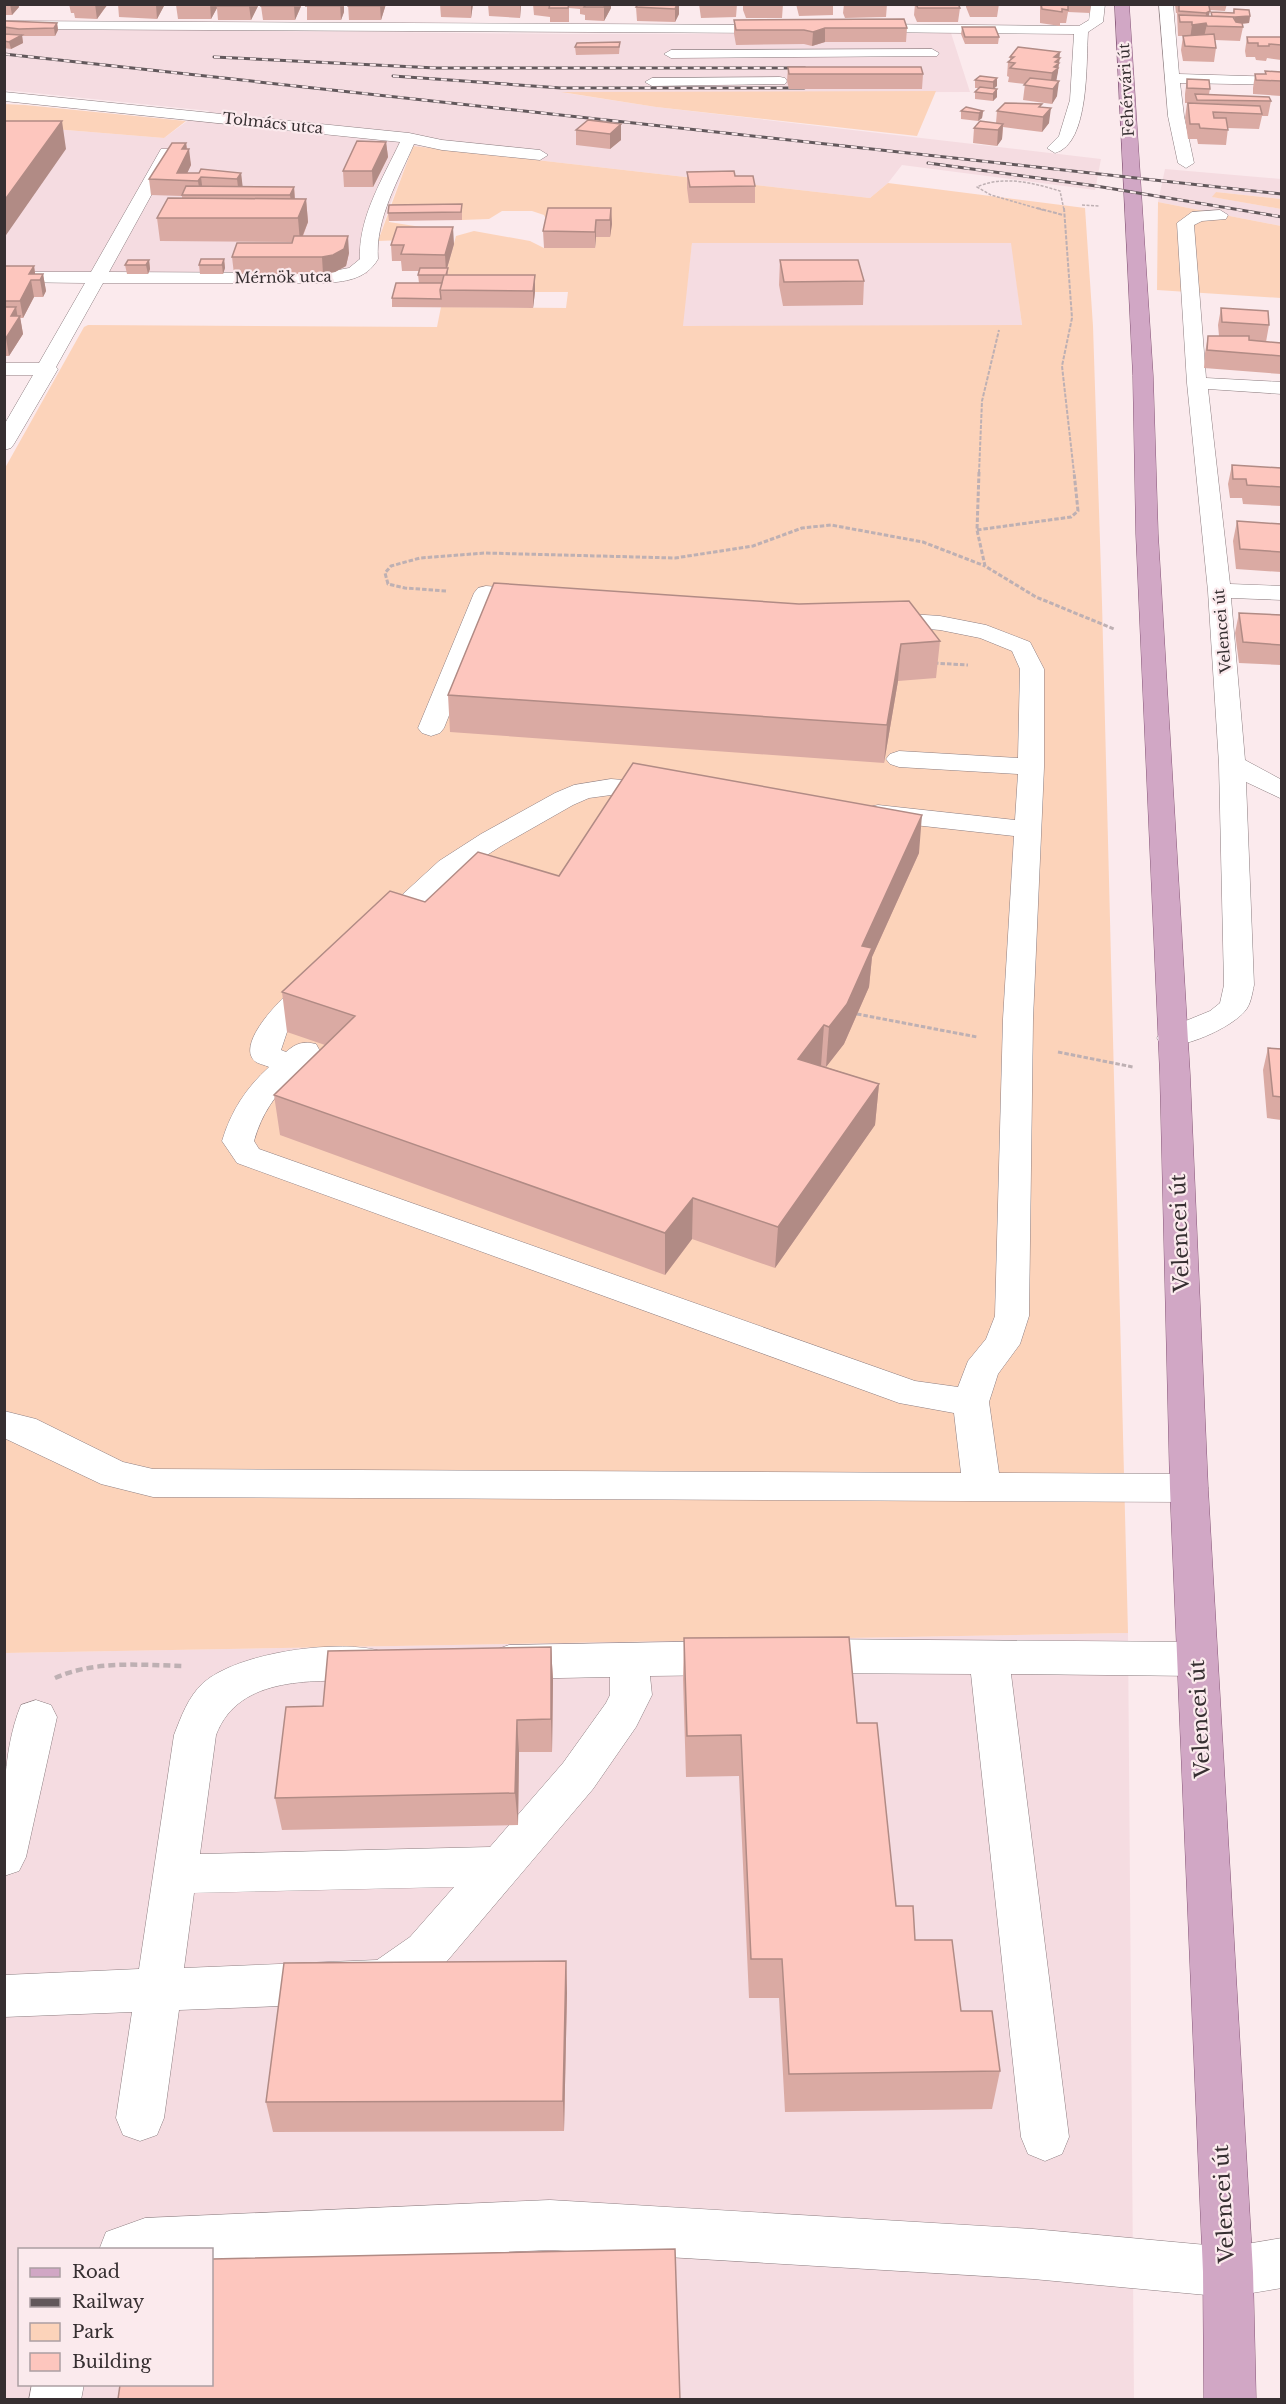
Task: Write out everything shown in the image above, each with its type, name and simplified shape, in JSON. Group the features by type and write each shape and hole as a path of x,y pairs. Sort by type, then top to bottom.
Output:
{"main road":[{"name":"Fehérvári út","path":"1122,4 1131,175"},
{"name":"Velencei út","path":"1131,175 1143,376 1152,644 1175,1075 1189,1488 1228,2272 1230,2400"}],"street":[{"path":"856,28 1081,30 1096,22 1098,4"},
{"path":"1166,4 1176,116 1186,163"},
{"path":"24,26 35,12"},
{"path":"609,29 618,13"},
{"path":"4,25 796,29"},
{"path":"714,29 716,54 723,82"},
{"path":"1055,148 1066,138 1077,100 1081,30"},
{"path":"671,54 932,53"},
{"path":"1173,78 1281,81"},
{"path":"652,82 780,81"},
{"name":"Tolmács utca","path":"4,96 409,138 442,145 512,145 540,154"},
{"name":"Mérnök utca","path":"4,277 322,278 357,272 367,266 369,259 367,249 376,217 409,138"},
{"path":"4,444 48,369 167,152"},
{"name":"Velencei út","path":"1172,1038 1221,1017 1234,1006 1239,985 1232,764 1218,591 1197,383 1185,223 1198,216 1220,215"},
{"path":"4,369 48,369"},
{"path":"1197,383 1281,388"},
{"path":"1218,591 1281,593"},
{"path":"431,728 486,593 557,597"},
{"path":"856,617 940,623 986,632 1022,647 1032,669 1030,767 1016,1072 1012,1316 1002,1344 981,1370 971,1402 982,1487"},
{"path":"899,759 1030,767"},
{"path":"1232,764 1281,791"},
{"path":"365,942 449,867 491,840 583,791 611,787 686,792"},
{"path":"853,811 1027,829"},
{"path":"339,965 271,1029 265,1046 267,1055 306,1063 256,1096 242,1121 238,1141 249,1156 912,1394 971,1402"},
{"path":"4,1424 23,1429 114,1474 153,1483 1189,1488"},
{"path":"477,1662 839,1656 1197,1659"},
{"path":"989,1658 1045,2137"},
{"path":"4,1996 385,1980 426,1952 578,1776 621,1715 631,1695 629,1660"},
{"path":"140,2118 195,1735 204,1712 225,1690 255,1675 289,1666 406,1664"},
{"path":"4,1857 36,1717"},
{"path":"174,1874 500,1866"},
{"path":"130,2248 145,2243 550,2225 1033,2254 1228,2272 1281,2263"}],"path":[{"path":"978,530 1071,517 1078,511 1062,366 1072,318 1062,215 1063,199 1060,191 1047,187 996,180 977,187 981,192 999,199 1062,215"},
{"path":"985,566 978,530 982,401 999,330"},
{"path":"453,591 405,588 388,584 385,573 391,566 420,558 485,553 675,558 753,546 802,528 831,525 923,542 985,566 1036,597 1152,644"},
{"path":"36,1717 24,1709 39,1688 64,1672 98,1666 194,1666"}],"shaded area":[{"path":"5,28 568,34 951,33 970,92 566,93 656,107 1101,159 1095,190 902,165 888,183 870,198 413,146 388,210 367,274 5,275 4,125 164,138 197,114 210,111 5,90"},
{"path":"1165,169 1281,179 1281,199 1216,192 1213,197 1281,209 1281,226 1158,202"},
{"path":"692,243 1012,243 1022,326 682,326"},
{"path":"1128,1633 1134,2399 5,2399 4,1653"}],"green space":[{"path":"936,91 917,136 656,107 561,92"},
{"path":"4,104 186,121 164,138 5,125"},
{"path":"413,146 870,198 888,183 1085,208 1093,326 1102,603 1128,1633 5,1653 5,468 84,327 88,325 437,327 441,307 566,308 568,292 445,292 449,275 446,272 456,236 474,231 530,241 544,248 595,248 596,237 610,236 548,224 544,215 532,211 502,211 489,219 462,220 462,212 389,214 389,222 434,229 404,240 378,241","holes":["692,243 1011,243 1022,325 683,326"]},
{"path":"1216,192 1281,199 1281,209 1212,197"},
{"path":"1158,202 1281,226 1281,298 1157,290"}],"building":[{"path":"217,4 250,4 249,6 216,6"},
{"path":"262,4 294,4 294,6 261,6"},
{"path":"307,4 340,4 340,6 306,6"},
{"path":"348,4 380,4 380,6 348,6"},
{"path":"550,4 569,4 568,8 549,8"},
{"path":"586,4 605,4 604,7 584,7"},
{"path":"638,4 677,4 675,9 636,7"},
{"path":"916,4 958,4 960,8 918,8"},
{"path":"1041,4 1068,4 1068,10 1062,9 1062,12 1042,9"},
{"path":"1179,4 1207,4 1210,11 1206,13 1179,11"},
{"path":"1234,9 1249,10 1250,16 1212,16 1211,12 1234,13"},
{"path":"1179,15 1233,17 1236,22 1242,23 1243,27 1207,26 1206,23 1192,25 1192,22 1180,22"},
{"path":"904,19 907,28 825,28 813,32 736,30 734,20"},
{"path":"4,21 57,23 54,28 19,29 4,27"},
{"path":"962,27 995,27 999,37 965,37"},
{"path":"4,34 22,35 9,42 4,41"},
{"path":"1214,34 1216,48 1185,46 1183,36"},
{"path":"1247,37 1281,37 1281,45 1258,46 1258,43 1248,43"},
{"path":"620,42 619,47 575,47 577,43"},
{"path":"1018,47 1060,52 1054,57 1060,58 1055,62 1059,63 1054,67 1058,68 1052,73 1010,68 1015,63 1008,62 1014,57 1010,57"},
{"path":"788,67 921,67 923,74 789,74"},
{"path":"1265,71 1281,72 1281,81 1256,80 1255,74 1266,74"},
{"path":"980,76 997,78 993,82 975,80"},
{"path":"1030,78 1059,81 1053,89 1024,85"},
{"path":"1187,79 1209,80 1210,89 1187,88"},
{"path":"980,87 997,89 993,94 975,92"},
{"path":"1195,94 1269,97 1271,101 1197,100"},
{"path":"1005,103 1042,104 1039,107 1051,108 1043,117 997,111"},
{"path":"1188,103 1260,106 1262,114 1213,112 1214,118 1226,118 1228,130 1200,128 1199,124 1190,124"},
{"path":"966,107 983,111 979,113 961,111"},
{"path":"588,120 621,124 610,134 576,130"},
{"path":"4,121 62,121 4,201"},
{"path":"980,121 1003,124 998,130 974,128"},
{"path":"357,141 386,142 372,171 343,171"},
{"path":"172,143 186,143 182,149 189,149 177,173 199,173 201,169 241,173 237,179 201,177 198,181 149,179"},
{"path":"734,171 735,176 753,176 755,186 690,187 687,172"},
{"path":"186,186 294,187 290,195 182,195"},
{"path":"168,198 306,199 298,218 157,218"},
{"path":"462,204 461,212 388,213 389,205"},
{"path":"548,208 611,208 610,220 596,220 595,232 543,231"},
{"path":"397,227 453,227 445,255 401,254 404,245 391,245"},
{"path":"294,236 348,236 344,249 333,255 322,257 232,257 237,243 292,243"},
{"path":"201,259 224,259 222,265 199,265"},
{"path":"128,260 149,260 146,265 125,265"},
{"path":"780,260 858,260 864,281 784,282"},
{"path":"4,266 34,266 29,274 43,274 40,280 31,280 20,301 4,301"},
{"path":"420,268 448,268 446,275 418,275"},
{"path":"444,275 535,275 533,291 440,290"},
{"path":"396,283 442,283 441,299 392,298"},
{"path":"4,307 16,307 11,316 20,316 6,338 4,338"},
{"path":"1221,308 1268,311 1269,325 1222,322"},
{"path":"1208,336 1249,336 1249,340 1281,343 1281,356 1207,350"},
{"path":"1232,465 1281,468 1281,487 1247,485 1246,479 1233,479"},
{"path":"1237,521 1281,524 1281,552 1240,549"},
{"path":"494,583 799,604 909,601 940,641 901,644 887,725 448,695"},
{"path":"1239,613 1281,615 1281,645 1243,642"},
{"path":"633,763 922,815 862,946 872,948 847,1004 829,1027 824,1025 798,1059 879,1084 778,1227 693,1198 665,1233 274,1095 355,1016 282,992 390,891 425,902 478,852 559,876"},
{"path":"1268,1048 1281,1049 1281,1097 1273,1096"},
{"path":"849,1637 857,1723 877,1723 896,1906 913,1906 915,1940 952,1940 961,2011 992,2011 1000,2071 789,2074 782,1959 751,1959 741,1735 687,1736 684,1638"},
{"path":"551,1647 551,1719 517,1720 515,1793 275,1798 286,1707 323,1706 328,1651"},
{"path":"566,1961 563,2101 266,2102 284,1963"},
{"path":"675,2249 680,2400 107,2400 118,2399 120,2386 213,2386 213,2259"}],"railway":[{"path":"4,54 1282,194"},
{"path":"214,57 436,68 805,68"},
{"path":"393,76 561,88 804,88"},
{"path":"928,163 1096,186 1282,217"}]}
